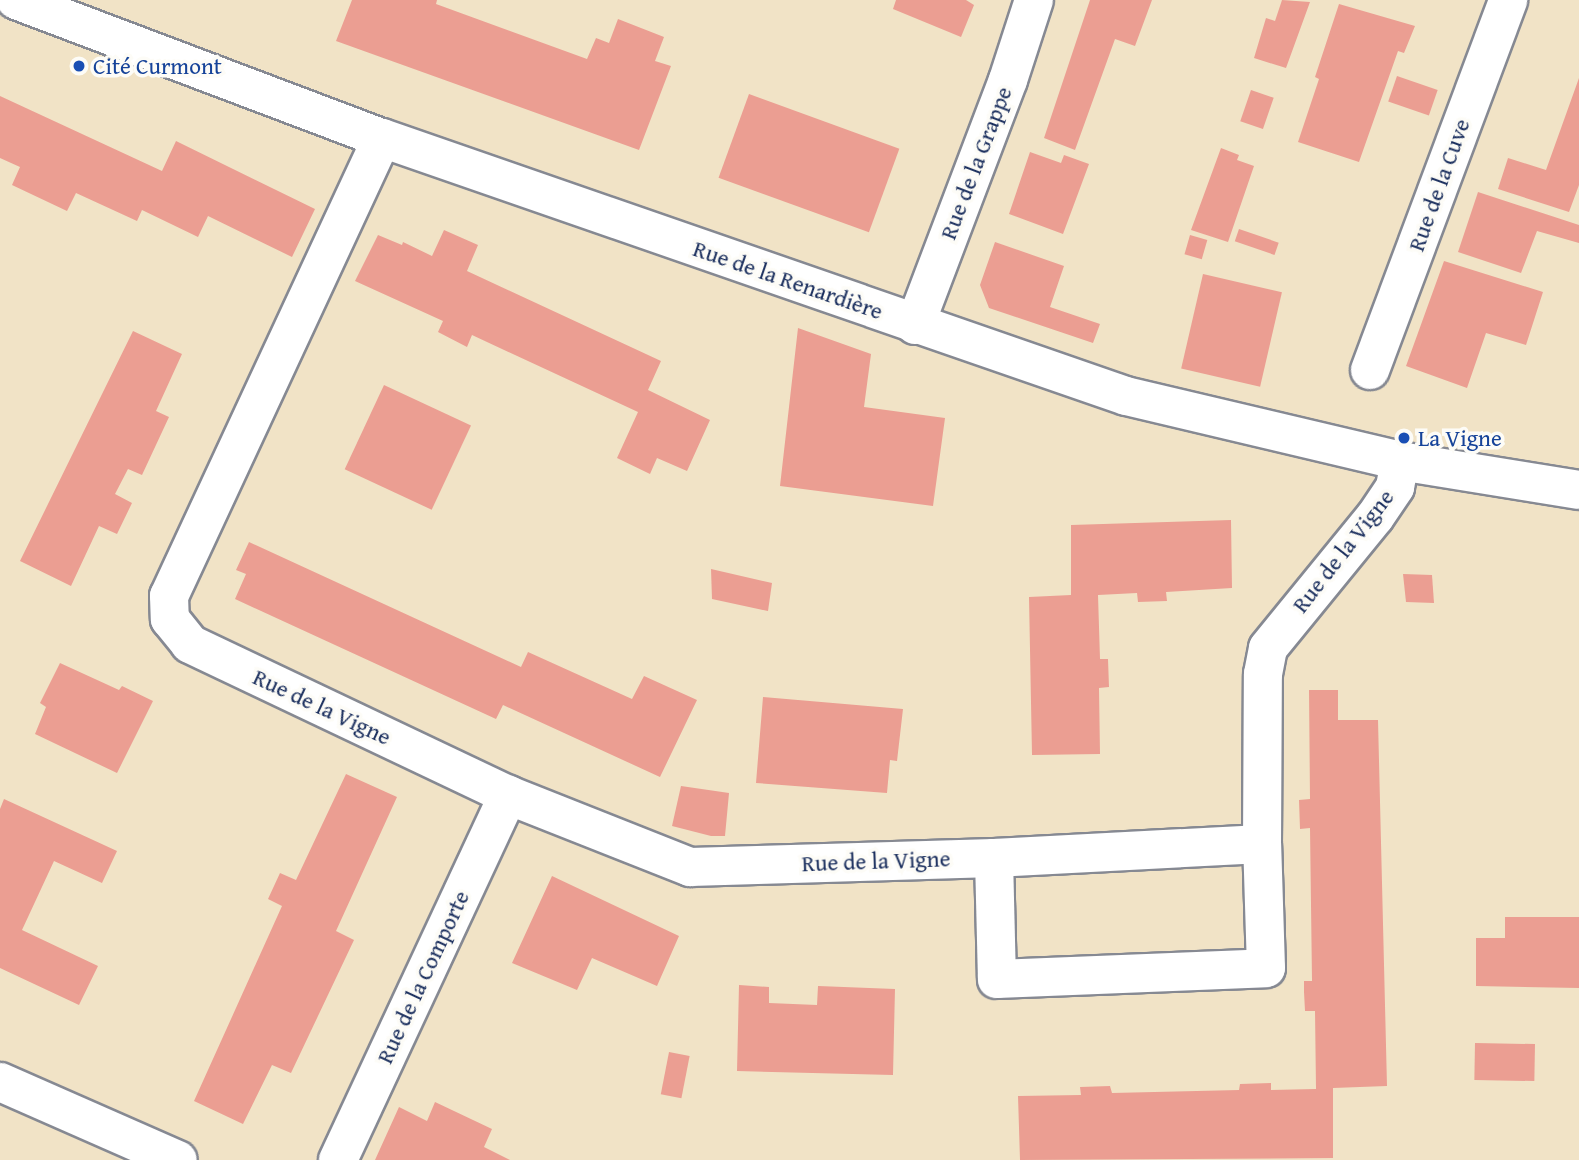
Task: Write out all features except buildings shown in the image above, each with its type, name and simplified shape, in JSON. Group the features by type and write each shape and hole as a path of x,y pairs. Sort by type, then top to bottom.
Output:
{"street":[{"name":"Rue de la Renardière","path":"16,0 382,138 1126,396 1400,460 1579,490"},
{"name":"Rue de la Grappe","path":"915,325 1008,80 1034,0"},
{"name":"Rue de la Cuve","path":"1370,370 1508,0"},
{"name":"Rue de la Vigne","path":"382,138 169,596 170,619 190,644 508,795 690,867 994,858 1262,844"},
{"name":"Rue de la Vigne","path":"994,858 997,979 1266,968 1262,844 1263,674 1268,648 1375,517 1395,487 1400,460"},
{"name":"Rue de la Comporte","path":"338,1160 508,795"},
{"path":"0,1082 178,1160"}],"place":[{"name":"Cité Curmont","path":"79,66"},
{"name":"La Vigne","path":"1404,438"}]}
